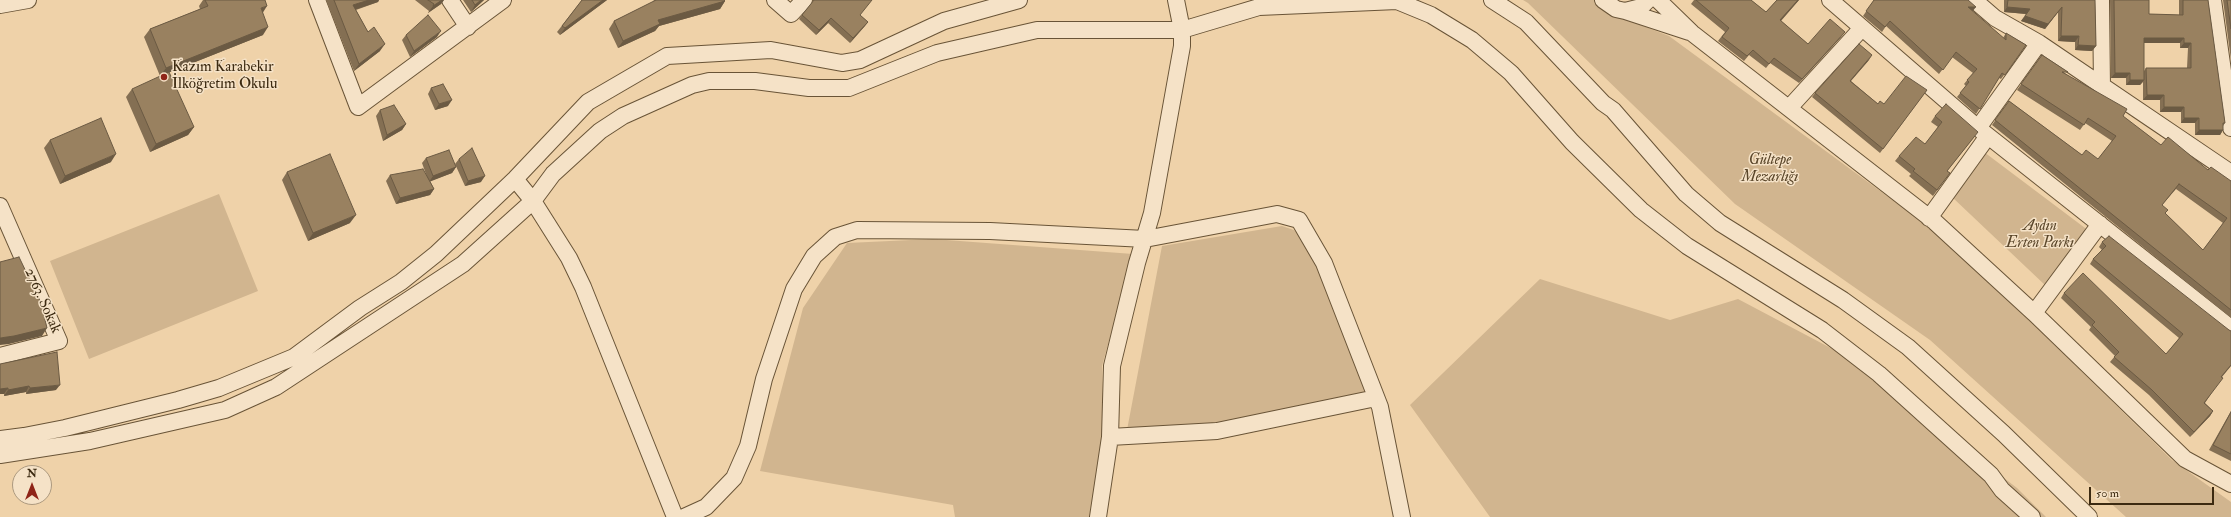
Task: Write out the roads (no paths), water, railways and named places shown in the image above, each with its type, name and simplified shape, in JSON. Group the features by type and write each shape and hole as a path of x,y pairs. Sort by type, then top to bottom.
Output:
{"street":[{"path":"0,5 28,0"},
{"path":"317,0 358,107 503,0"},
{"path":"450,0 468,27"},
{"path":"775,0 791,14 804,0"},
{"path":"0,439 24,436 81,424 185,398 219,388 294,357 354,312 415,272 515,179 588,102 667,56 771,50 842,63 860,60 944,21 1019,0"},
{"path":"1098,517 1110,438 1112,366 1155,198 1182,46 1182,30 1176,0"},
{"path":"1492,0 1526,22 1602,103 1613,110 1686,194 1720,223 1843,300 1908,347 2004,434 2090,517"},
{"path":"1603,0 1616,9 1692,33"},
{"path":"1625,11 1641,7 1648,0"},
{"path":"1658,0 1692,33 1929,218 2034,313 2185,459 2231,484"},
{"path":"1830,0 1983,132 2231,328"},
{"path":"1974,0 1995,18 2039,44 2231,173"},
{"path":"1995,0 1995,18"},
{"path":"2101,0 2102,87"},
{"path":"2213,0 2231,128"},
{"path":"0,454 90,441 224,410 276,387 463,264 533,201 553,174 600,131 623,116 692,85 710,81 755,81 809,88 849,88 937,53 1037,30 1182,30 1259,7 1397,1 1431,15 1472,40 1511,73 1572,142 1641,210 1687,246 1822,330 1879,374 1990,475 2002,490 2032,517"},
{"path":"1789,108 1862,28"},
{"path":"1929,218 2039,44"},
{"path":"515,179 533,201 569,258 583,287 676,517"},
{"name":"2763. Sokak","path":"0,206 59,341 0,356"},
{"path":"684,517 706,507 734,478 748,446 764,379 794,288 814,256 834,237 857,230 990,232 1145,239 1278,214 1299,220 1324,263 1380,407 1402,517"},
{"path":"2034,313 2100,224"},
{"path":"1110,438 1217,431 1376,398"}],"place":[{"name":"Kazım Karabekir İlköğretim Okulu","path":"164,77"}],"park label":[{"name":"Gültepe Mezarlığı","path":"1770,170"},
{"name":"Aydın Erten Parkı","path":"2040,236"}]}
